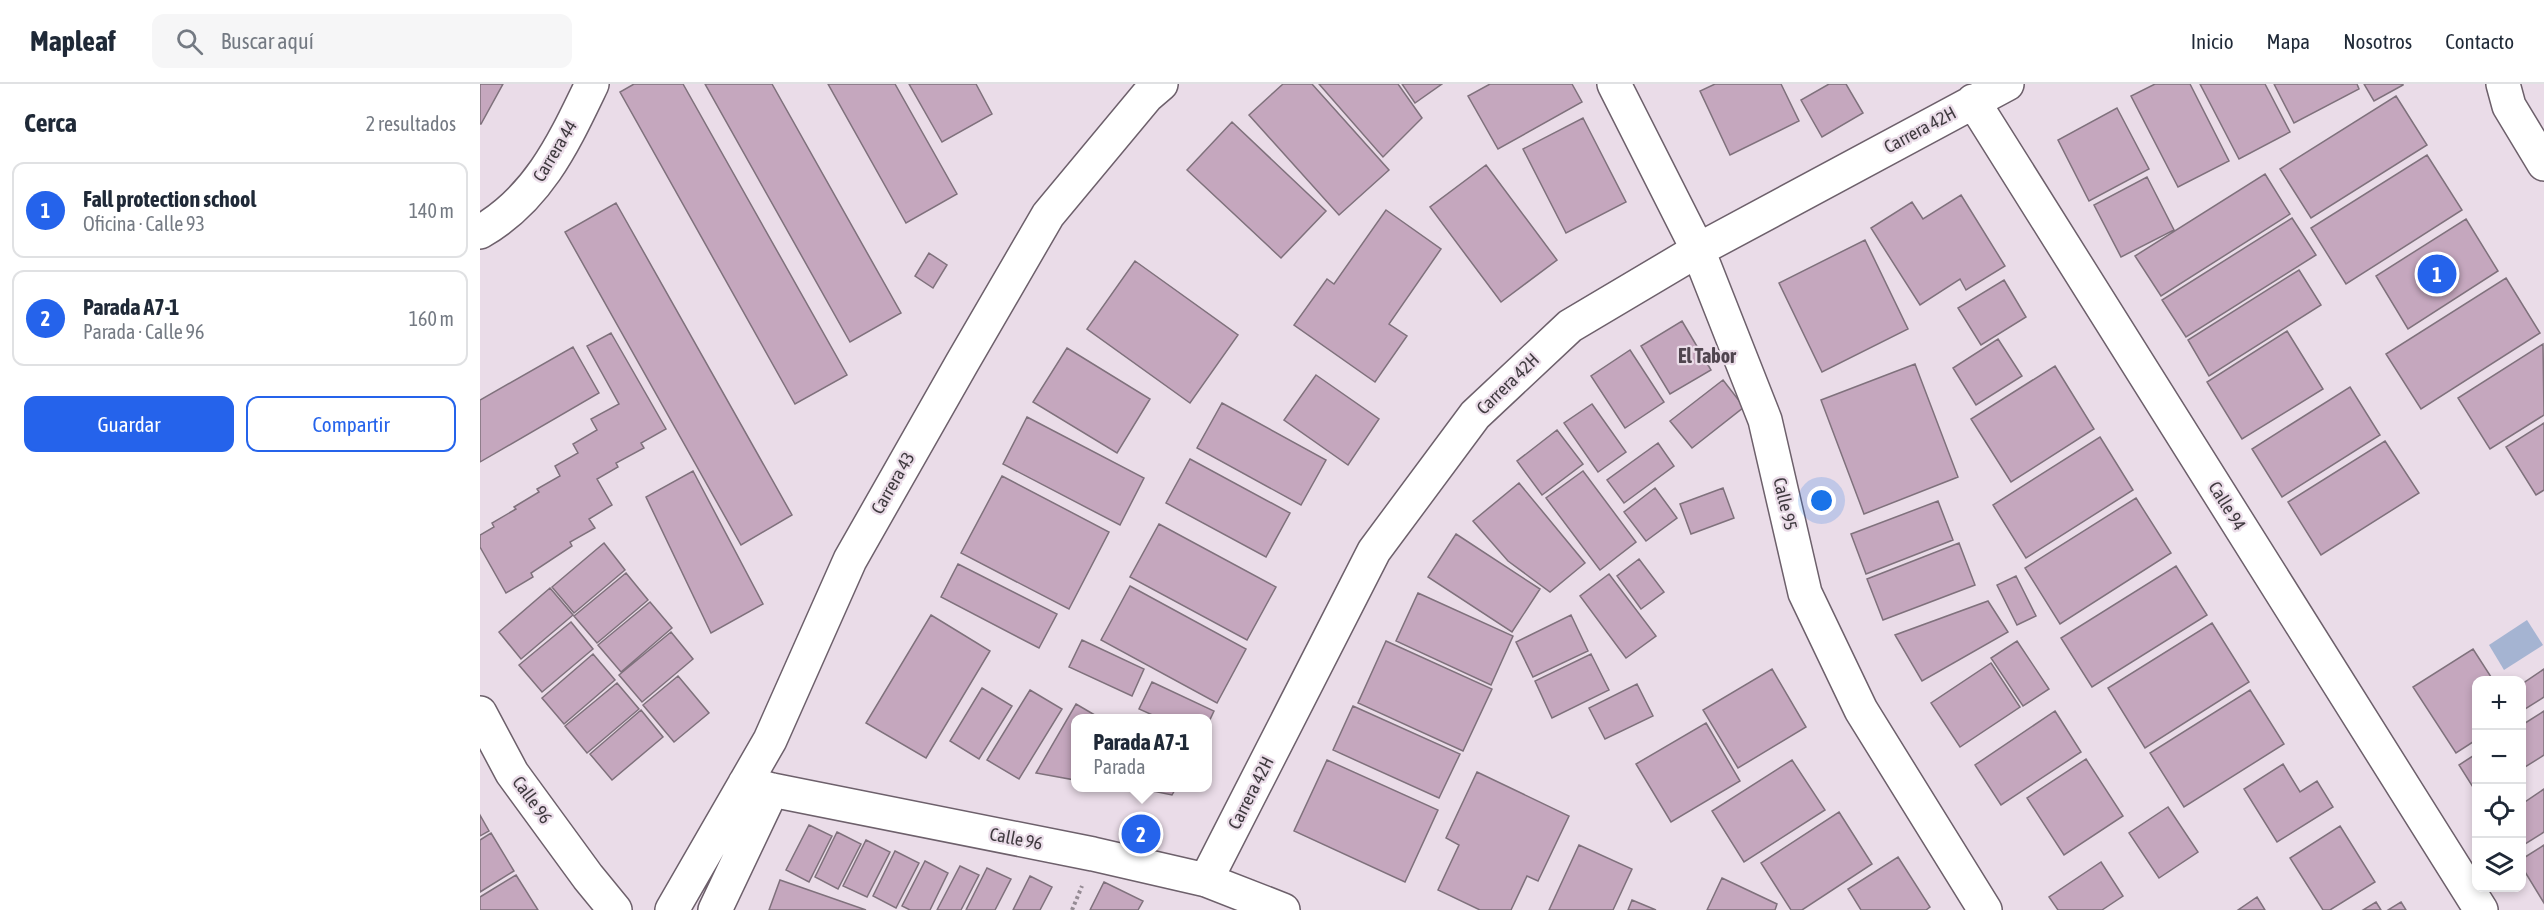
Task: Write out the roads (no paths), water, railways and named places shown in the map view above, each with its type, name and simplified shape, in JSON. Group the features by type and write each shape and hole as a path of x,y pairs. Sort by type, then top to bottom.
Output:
{"street":[{"name":"Carrera 44","path":"480,232 527,194 549,168 592,84"},
{"name":"Carrera 43","path":"715,910 759,787 770,740 850,560 1048,215 1147,96 1161,84"},
{"name":"Calle 95","path":"1614,84 1698,250 1765,420 1805,593 1861,710 1985,910"},
{"name":"Carrera 42H","path":"1206,880 1374,551 1475,415 1570,326 1698,250 2007,84"},
{"path":"2503,84 2509,106 2544,164"},
{"name":"Calle 94","path":"1973,101 2481,910"},
{"name":"Calle 96","path":"480,713 512,773 615,910"},
{"name":"Carrera 43","path":"672,910 759,787"},
{"name":"Calle 96","path":"759,787 1093,854 1206,880 1283,910"}],"water":[{"path":"2527,620 2543,645 2504,670 2489,645"}],"place":[{"name":"Fall protection school","path":"2437,274"},
{"name":"Parada A7-1","path":"1141,834"}],"district":[{"name":"El Tabor","path":"1707,356"}]}
